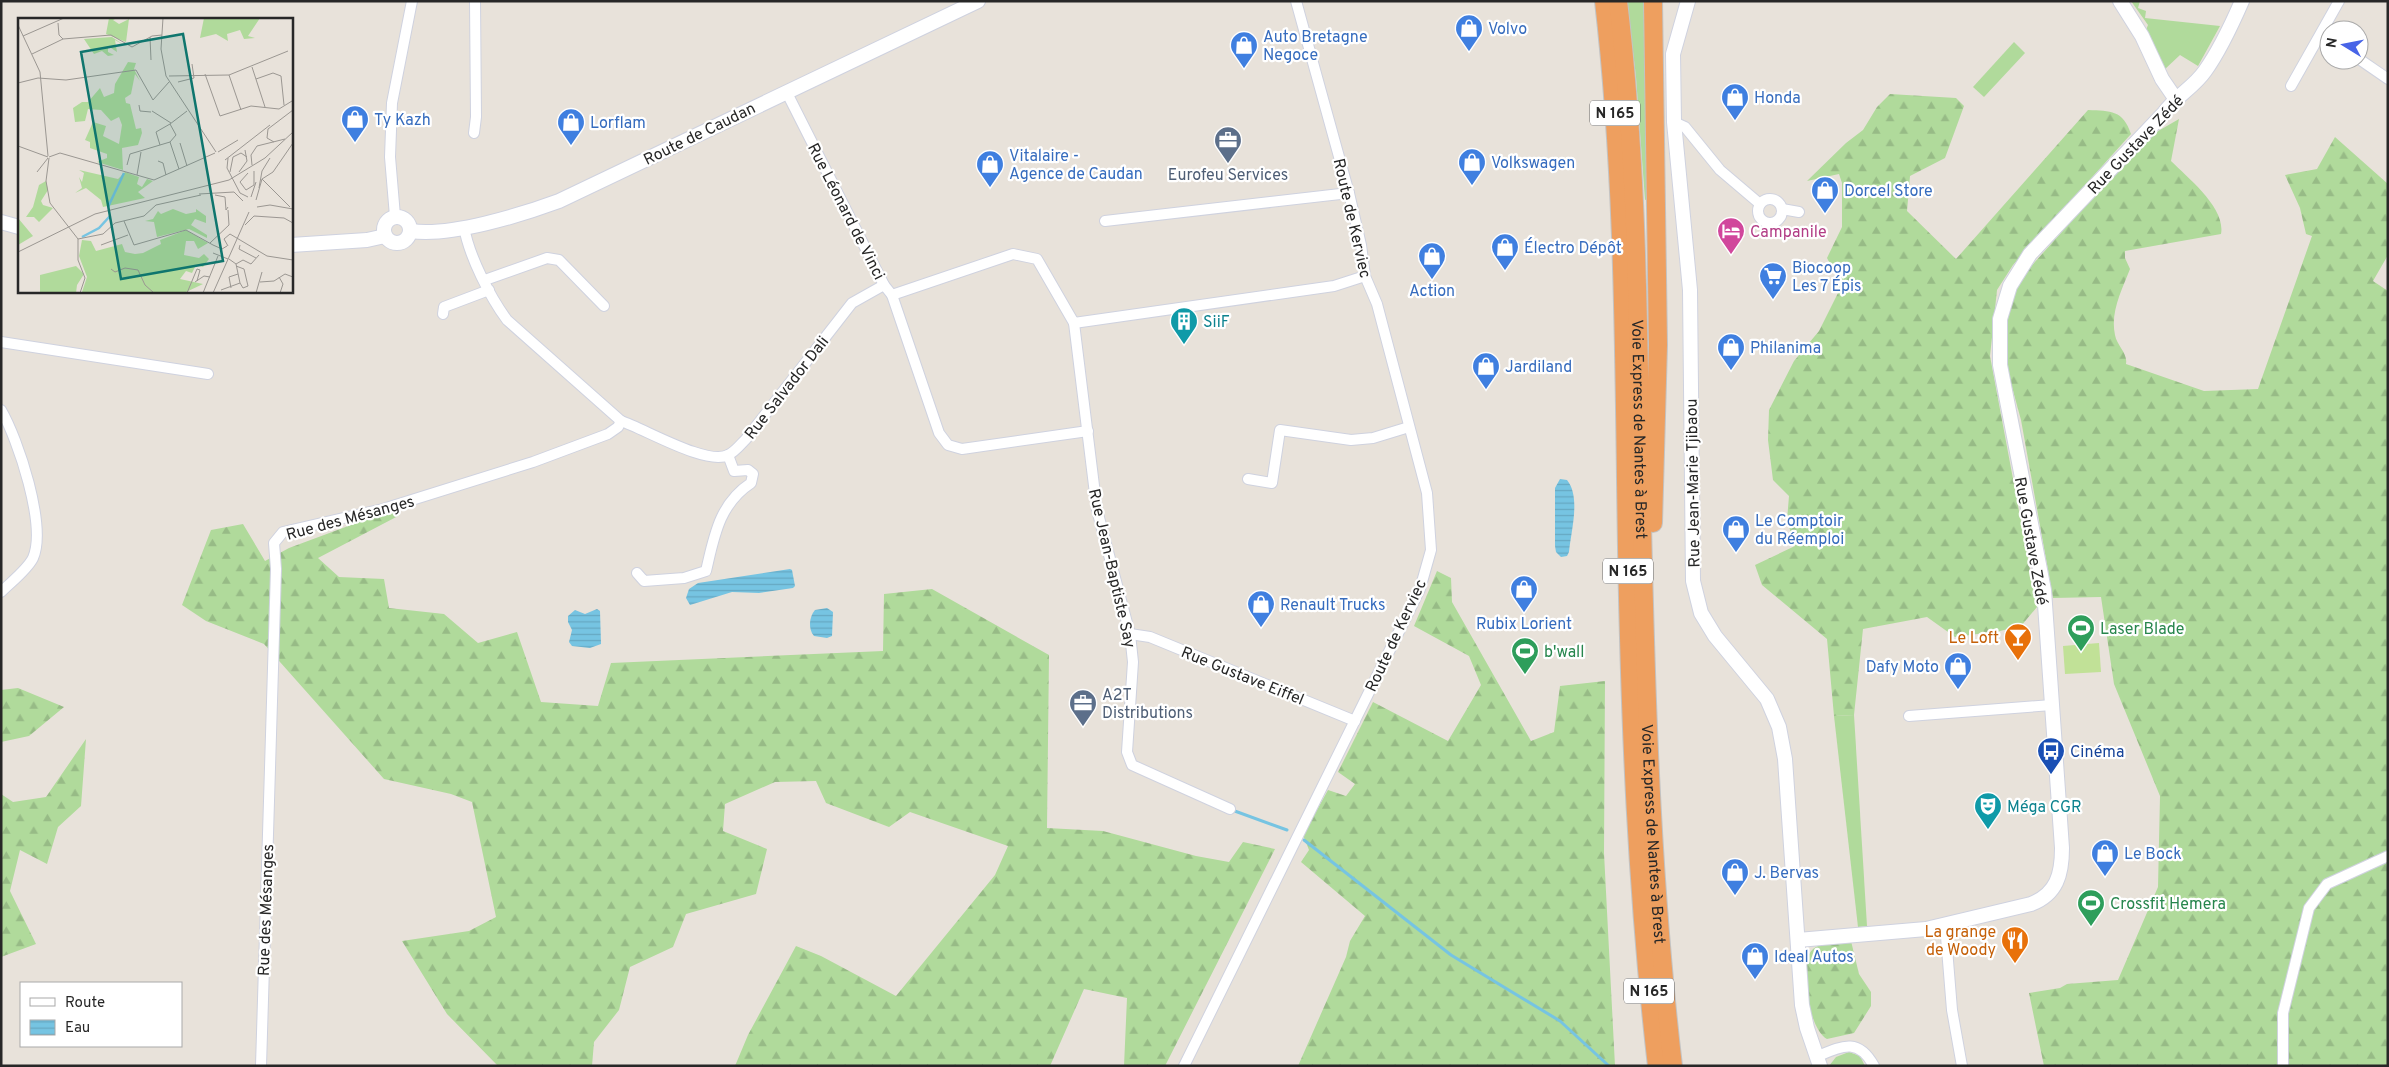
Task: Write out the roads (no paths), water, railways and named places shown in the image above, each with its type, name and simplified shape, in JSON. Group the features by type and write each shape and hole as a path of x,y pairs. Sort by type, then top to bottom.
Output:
{"highway":[{"name":"N 165","path":"1594,1 1613,203 1622,226"},
{"name":"Voie Express de Nantes à Brest","path":"1604,1 1613,87 1622,226 1633,744 1643,916 1657,1066"},
{"name":"Voie Express de Nantes à Brest","path":"1618,1 1632,143 1635,208 1647,666 1656,867 1673,1066"},
{"path":"1647,666 1652,640 1658,345 1653,1"}],"street":[{"path":"395,216 390,158 392,103 412,1"},
{"path":"474,133 476,117 475,1"},
{"name":"Route de Caudan","path":"411,231 426,234 464,227 534,210 559,201 978,1"},
{"name":"Route de Kerviec","path":"1184,1066 1420,589 1431,550 1427,493 1377,304 1365,276 1361,246 1349,193 1296,1"},
{"name":"Rue Jean-Marie Tjibaou","path":"1688,1 1673,54 1674,122 1690,290 1693,581 1701,613 1715,636 1766,699 1779,727 1785,759 1802,1004 1818,1061"},
{"path":"2120,1 2142,36 2162,79 2175,98"},
{"name":"Rue Gustave Zédé","path":"1798,940 1926,929 2041,900 2053,888 2061,873 2062,848 2044,590 2000,365 2000,319 2010,286 2030,254 2164,113 2175,98 2185,92 2205,70 2244,1"},
{"path":"2331,20 2339,1"},
{"path":"2290,86 2319,45"},
{"path":"2369,66 2388,79"},
{"name":"Rue Léonard de Vinci","path":"786,91 884,285 892,295 1013,254 1037,259 1074,323"},
{"path":"1674,122 1685,127 1720,170 1760,204"},
{"path":"1105,221 1349,193"},
{"path":"1782,209 1778,220 1767,223 1759,215 1760,204 1767,199 1775,200 1782,209 1799,212"},
{"path":"395,216 407,220 411,231 407,239 400,243 391,242 385,236 385,224 395,216"},
{"path":"1,222 18,226"},
{"path":"464,227 472,255 494,301 507,320 621,422 640,427 696,453 714,458 728,455 734,471 748,470 753,474 751,483 742,489 717,523 706,571 684,578 644,581 637,573"},
{"path":"292,245 367,240 385,236"},
{"path":"442,314 444,307 547,258 559,260 604,306"},
{"path":"1074,323 1334,286 1365,276"},
{"name":"Rue Salvador Dali","path":"728,455 746,440 852,303 884,285"},
{"path":"892,295 939,433 948,445 962,449 1088,431"},
{"name":"Rue Jean-Baptiste Say","path":"1074,323 1097,510 1130,634 1134,662 1127,752 1132,766 1230,808"},
{"path":"1,342 208,374"},
{"path":"1,410 22,461 37,517 36,545 32,560 1,592"},
{"name":"Rue des Mésanges","path":"261,1066 276,569 274,543 283,532 384,509 540,459 608,434 618,427 621,422"},
{"path":"1248,478 1272,483 1280,430 1351,440 1373,438 1409,426"},
{"name":"Rue Gustave Eiffel","path":"1130,634 1150,637 1355,721"},
{"path":"1910,716 2052,705"},
{"path":"2283,1066 2283,1013 2309,908 2327,884 2388,856"},
{"path":"1945,924 1952,1010 1962,1066"},
{"path":"1818,1061 1849,1046 1857,1047 1866,1052 1874,1066"}],"water":[{"path":"1560,479 1567,480 1571,487 1574,505 1569,552 1567,556 1561,557 1556,552 1555,546 1555,488"},
{"path":"792,570 795,586 793,588 759,593 732,592 690,605 686,598 689,589 698,583"},
{"path":"827,608 833,612 832,636 827,638 814,636 810,627 811,616 815,610"},
{"path":"597,609 600,611 601,644 590,648 572,646 569,642 572,630 568,622 568,616 575,610 585,614"}],"waterway":[{"path":"1232,810 1287,830"},
{"path":"1304,840 1451,955 1560,1021 1609,1066"}],"place":[{"name":"Volvo","path":"1469,52"},
{"name":"Auto Bretagne Negoce","path":"1244,69"},
{"name":"Honda","path":"1735,121"},
{"name":"Ty Kazh","path":"355,143"},
{"name":"Lorflam","path":"571,146"},
{"name":"Eurofeu Services","path":"1228,164"},
{"name":"Volkswagen","path":"1472,186"},
{"name":"Vitalaire - Agence de Caudan","path":"990,188"},
{"name":"Dorcel Store","path":"1825,214"},
{"name":"Campanile","path":"1731,255"},
{"name":"Électro Dépôt","path":"1505,271"},
{"name":"Action","path":"1432,280"},
{"name":"Biocoop Les 7 Épis","path":"1773,300"},
{"name":"SiiF","path":"1184,345"},
{"name":"Philanima","path":"1731,371"},
{"name":"Jardiland","path":"1486,390"},
{"name":"Le Comptoir du Réemploi","path":"1736,553"},
{"name":"Rubix Lorient","path":"1524,613"},
{"name":"Renault Trucks","path":"1261,628"},
{"name":"Laser Blade","path":"2081,652"},
{"name":"Le Loft","path":"2018,661"},
{"name":"b'wall","path":"1525,675"},
{"name":"Dafy Moto","path":"1958,690"},
{"name":"A2T Distributions","path":"1083,727"},
{"name":"Cinéma","path":"2051,775"},
{"name":"Méga CGR","path":"1988,830"},
{"name":"Le Bock","path":"2105,877"},
{"name":"J. Bervas","path":"1735,896"},
{"name":"Crossfit Hemera","path":"2091,927"},
{"name":"La grange de Woody","path":"2015,964"},
{"name":"Ideal Autos","path":"1755,980"}]}
